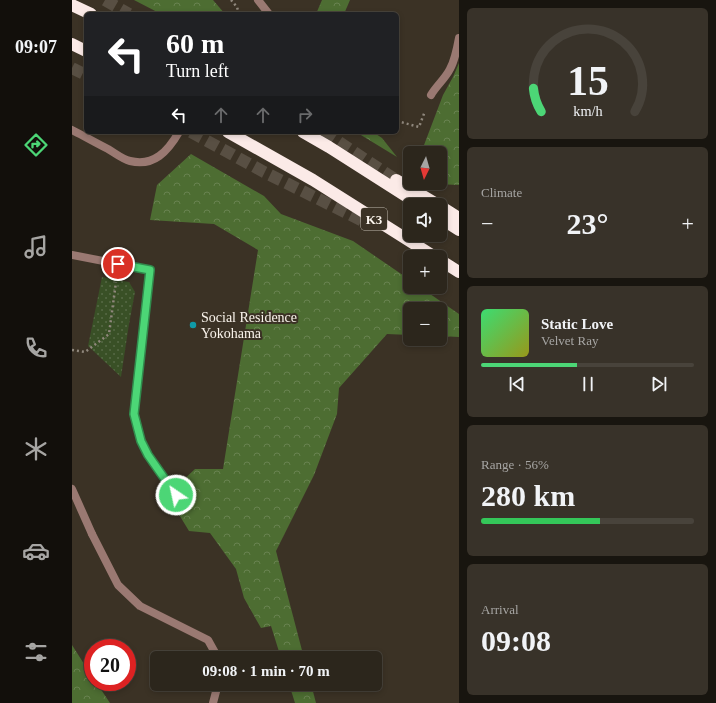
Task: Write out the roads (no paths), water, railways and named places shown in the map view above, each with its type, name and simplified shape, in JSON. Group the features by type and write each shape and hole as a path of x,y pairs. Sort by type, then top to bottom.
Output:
{"highway":[{"path":"72,4 87,12"},
{"path":"72,44 84,51"},
{"name":"K3","path":"232,134 313,180 424,250"},
{"name":"K3","path":"307,134 329,146 409,198"},
{"path":"396,180 426,198"},
{"path":"447,210 458,216"},
{"path":"447,222 459,230"},
{"path":"367,223 412,250"},
{"path":"447,264 459,272"},
{"path":"447,270 459,278"}],"street":[{"path":"258,0 267,12"},
{"path":"431,95 436,86 450,71 456,56 459,38"},
{"path":"72,130 129,161 142,162 156,159 164,153 178,134"},
{"path":"72,255 150,270 134,414 141,441 148,455 176,495"},
{"path":"72,489 92,534 118,586 140,606 208,640 214,651"},
{"path":"213,703 216,691"}],"tunnel":[{"path":"105,0 126,12"},
{"path":"72,68 84,74"},
{"path":"195,134 264,172 367,223"},
{"path":"327,134 396,180"}],"place":[{"name":"Social Residence Yokohama","path":"193,325"}]}
